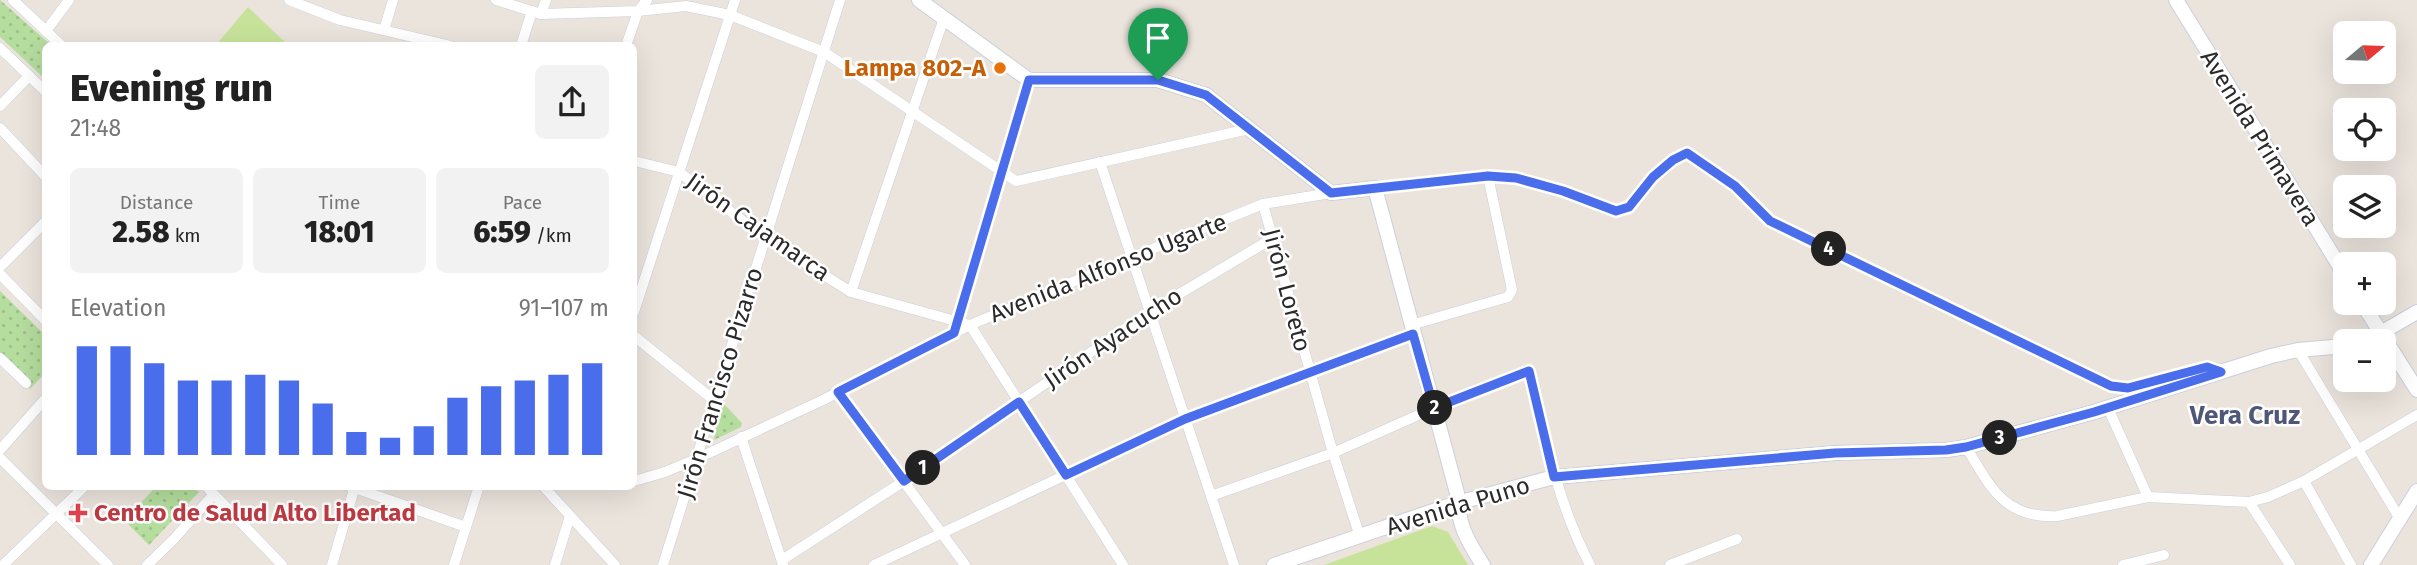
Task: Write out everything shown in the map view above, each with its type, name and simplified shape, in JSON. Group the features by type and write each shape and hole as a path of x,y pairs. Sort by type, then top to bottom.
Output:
{"street":[{"path":"13,0 58,42"},
{"path":"46,31 69,0"},
{"path":"289,0 340,19 434,42"},
{"path":"384,30 393,0"},
{"path":"496,0 537,12 638,11 686,6 730,15 824,52 1016,181 1249,129"},
{"path":"523,42 546,0"},
{"path":"627,42 638,11 647,0"},
{"path":"637,303 735,0"},
{"name":"Jirón Francisco Pizarro","path":"663,565 840,0"},
{"path":"919,0 1029,80 1158,80 1206,95 1331,193"},
{"name":"Avenida Primavera","path":"2176,0 2333,255"},
{"path":"851,292 944,18"},
{"path":"0,48 42,88"},
{"path":"0,106 29,76"},
{"path":"954,333 1029,80"},
{"path":"0,128 42,173"},
{"name":"Avenida Alfonso Ugarte","path":"637,480 696,459 838,392 970,325 1263,204 1331,193 1488,176 1516,178 1563,191 1616,211 1629,207 1653,177 1673,160 1687,153 1735,186 1770,221 2111,386 2128,388 2207,367 2221,372"},
{"name":"Jirón Cajamarca","path":"637,162 679,172 765,239 851,292 970,325"},
{"path":"1100,162 1234,565"},
{"path":"874,565 1185,419 1310,373 1412,329 1508,297 1512,290 1488,176"},
{"path":"1376,188 1457,493 1465,539 1483,565"},
{"name":"Jirón Loreto","path":"1263,204 1333,453 1360,537"},
{"path":"0,267 42,225"},
{"name":"Jirón Ayacucho","path":"783,562 1149,312 1273,238"},
{"path":"0,274 42,317"},
{"path":"2389,329 2417,312"},
{"path":"970,325 1123,565"},
{"path":"637,338 715,401"},
{"name":"Avenida Puno","path":"1274,565 1457,503 1554,477 1835,453 1966,447 2108,408 2271,356 2333,347"},
{"path":"2298,350 2400,519"},
{"path":"2396,357 2417,390"},
{"path":"0,358 26,383"},
{"path":"1211,496 1333,453 1434,408 1529,371 1554,477 1576,538 1590,565"},
{"path":"838,392 965,565"},
{"path":"0,450 42,403"},
{"path":"2108,408 2148,497"},
{"path":"1966,447 1998,497 2017,510 2044,517 2148,497 2249,502 2268,497 2304,481 2417,415"},
{"path":"741,437 783,562"},
{"path":"0,458 108,565"},
{"path":"2304,481 2351,565"},
{"path":"3,565 81,490"},
{"path":"332,565 352,490"},
{"path":"359,490 466,527"},
{"path":"454,565 478,490"},
{"path":"547,490 615,565"},
{"path":"147,565 173,540 209,491 282,565"},
{"path":"2371,565 2417,491"},
{"path":"2249,502 2290,565"},
{"path":"555,565 570,516"},
{"path":"1670,565 1737,539"},
{"path":"2123,565 2164,555"}],"green space":[{"path":"0,0 48,42 42,42 42,76 0,37"},
{"path":"248,7 285,42 219,42"},
{"path":"0,291 42,332 42,376 30,389 0,360"},
{"path":"724,404 742,423 741,427 714,440 720,405"},
{"path":"153,490 199,492 149,545 124,520"},
{"path":"1432,526 1448,532 1468,565 1324,565"}],"place":[{"name":"Lampa 802-A","path":"1000,68"},
{"name":"Centro de Salud Alto Libertad","path":"78,513"}],"district":[{"name":"Vera Cruz","path":"2245,415"}],"route":[{"path":"1029,80 1158,80 1206,95 1331,193 1488,176 1516,178 1563,191 1616,211 1629,207 1653,177 1673,160 1687,153 1735,186 1770,221 2111,386 2128,388 2207,367 2221,372 2094,412 1966,447 1835,453 1554,477 1529,371 1434,408 1413,334 1185,419 1066,475 1019,402 904,481 838,392 954,333 1029,80"}]}
